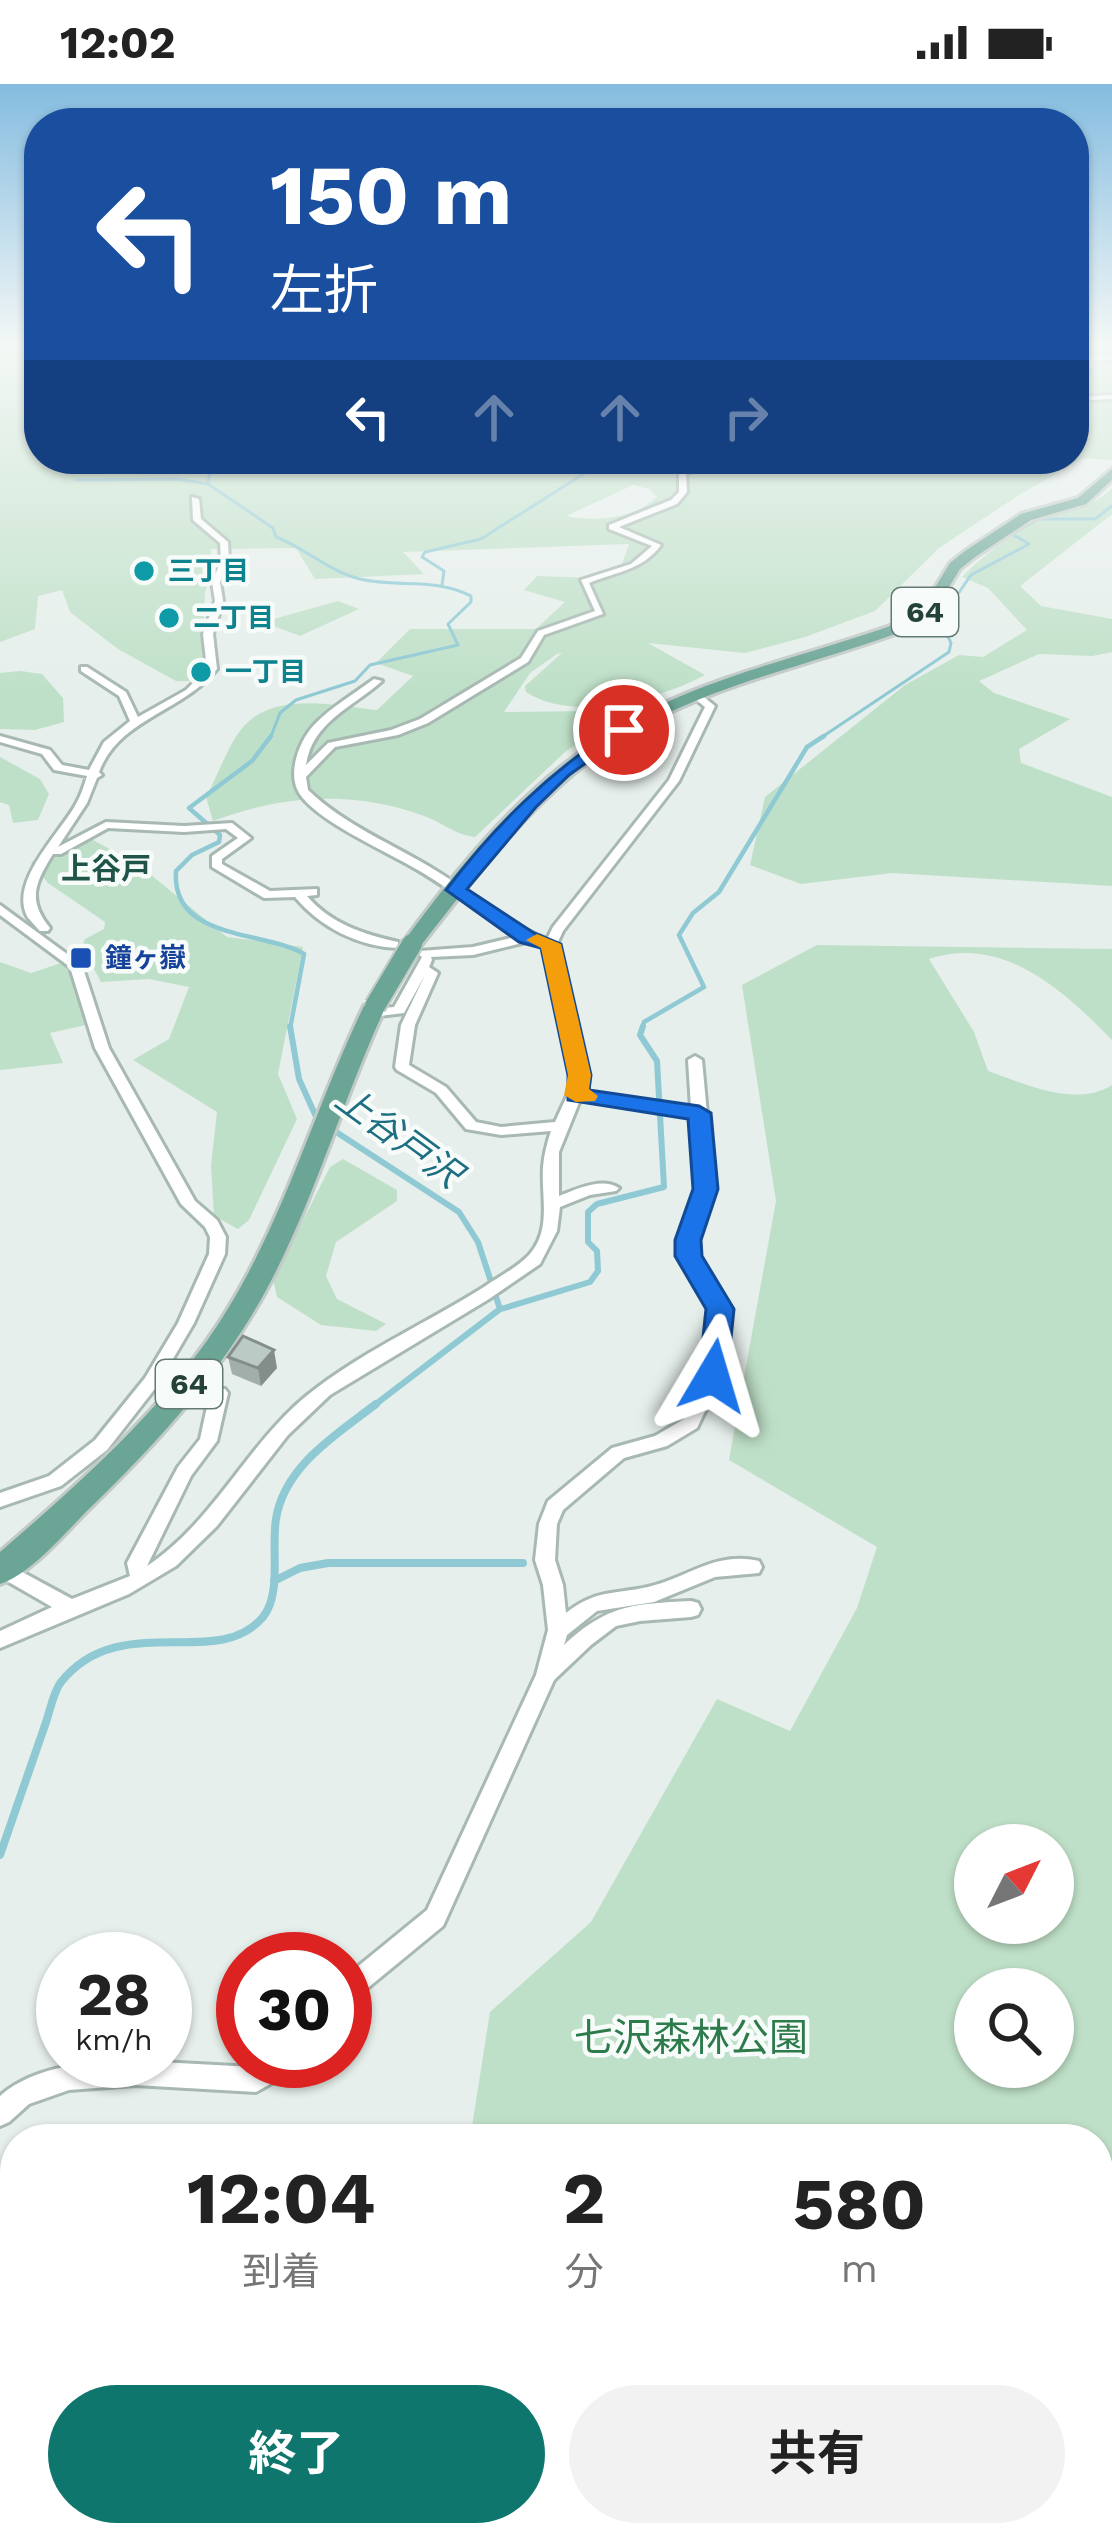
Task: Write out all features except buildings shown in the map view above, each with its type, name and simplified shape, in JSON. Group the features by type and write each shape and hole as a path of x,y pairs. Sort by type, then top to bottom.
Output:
{"main road":[{"name":"64","path":"1,1570 87,1496 148,1433 209,1359 258,1279 371,1013 456,890 530,803 563,772 624,730 698,696 906,625 928,610 955,566 970,554 995,541 1017,521 1082,501 1112,473"}],"street":[{"path":"300,777 332,745 394,733 424,721 525,660 541,633 600,612 584,582 633,566 657,545 612,527 674,502 683,492 682,474"},
{"path":"65,954 64,942 34,921 26,904 33,873 62,838 97,775 108,744 135,722 170,706 212,669 208,634 219,601 216,583 225,561 224,542 197,520 195,499"},
{"path":"84,669 123,694 135,722"},
{"path":"377,681 316,724 303,754 300,777 304,791 358,836 456,890 526,938 551,944"},
{"path":"0,1640 111,1595 170,1561 291,1418 324,1391 534,1260 554,1226 550,1158 580,1075 551,944 556,930 674,781 710,706 698,696"},
{"path":"0,739 46,752 58,768 97,775"},
{"path":"45,856 106,825 184,829 227,825 245,838 216,858 216,865 268,895 306,894 311,910 344,933 416,953 473,951 526,938"},
{"path":"0,909 65,954 81,975 102,1048 189,1204 212,1224 217,1253 186,1323 151,1382 101,1445 55,1481 0,1500"},
{"path":"416,953 432,974 408,1025 402,1066 441,1090 471,1126 501,1131 558,1126"},
{"path":"372,1970 435,1918 486,1797 546,1675 558,1630 554,1585 545,1560 548,1524 555,1506 618,1454 661,1441 691,1423 713,1376 720,1309 688,1256 688,1240 706,1189 695,1060"},
{"path":"576,1095 699,1113"},
{"path":"554,1204 587,1190 611,1189"},
{"path":"140,1579 137,1563 184,1472 208,1441 219,1393"},
{"path":"558,1630 592,1604 653,1594 712,1569 752,1567"},
{"name":"64","path":"1,1570 70,1608"},
{"path":"546,1675 601,1621 620,1613 692,1609"},
{"path":"0,2113 21,2094 70,2078 135,2073 216,2078"}],"green space":[{"path":"0,460 24,460 24,474 1056,474 939,548 875,611 745,653 648,643 705,675 664,693 591,707 545,701 526,692 525,686 562,653 557,654 530,673 504,712 590,711 612,720 565,752 475,837 397,808 344,799 291,801 213,821 206,797 236,738 262,713 310,703 377,710 413,676 376,663 410,629 536,629 565,602 524,590 537,576 598,578 621,567 629,544 403,552 424,574 315,579 296,548 210,549 214,565 205,592 202,670 189,681 176,681 118,649 70,612 62,590 38,596 35,629 0,642","holes":["633,485 650,489 657,497 626,514 590,519 566,516"]},
{"path":"1112,488 1112,514 1020,586 1041,606 1112,619 1112,652 1039,654 979,681 994,693 1070,719 1019,749 1021,763 1112,797 1112,886 892,873 801,884 750,865 765,797 905,685 959,655 983,657 1027,630 988,588 962,577 1032,523 1094,501"},
{"path":"338,601 359,609 300,636 263,622"},
{"path":"0,673 42,674 63,698 64,722 35,730 0,729"},
{"path":"0,757 40,779 49,794 38,820 13,823 9,805 0,802"},
{"path":"86,836 140,866 227,937 303,947 278,1074 297,1119 249,1220 238,1229 214,1216 211,1165 217,1112 133,1060 169,1039 189,987 149,979 101,982 82,947 85,939 104,929 105,922 48,883 31,863 56,840"},
{"name":"七沢森林公園","path":"817,945 1112,949 1112,1040 1053,987 1007,961 956,953 929,959 974,1032 988,1071 1067,1094 1098,1092 1112,1085 1112,2124 472,2124 490,2012 591,1922 717,1699 790,1731 857,1608 877,1547 729,1460 776,1201 742,985"},
{"path":"0,962 31,973 64,962 69,969 90,1024 50,1033 63,1063 0,1070"},
{"path":"343,1159 397,1190 397,1201 336,1242 326,1276 337,1299 386,1324 376,1331 321,1325 277,1297 273,1279 330,1167"}],"waterway":[{"name":"上谷戸沢","path":"208,484 210,474"},
{"path":"442,585 444,571 422,557 425,552 481,539 583,474"},
{"path":"76,480 177,479 208,484"},
{"name":"上谷戸沢","path":"208,484 273,528 276,537 338,571 374,582 444,587 471,596 471,602 448,624 458,645 370,665 355,681 296,700 280,713 270,739"},
{"path":"819,739 949,652 951,643 940,620 971,575 1029,544 1012,534 1038,519 1095,519 1112,506"},
{"name":"上谷戸沢","path":"271,736 252,761 189,808 220,835 219,842 192,855 176,871 178,894 204,922 304,954 290,1028"},
{"path":"642,1029 644,1022 704,987 679,935 693,913 719,892 807,747 824,736"},
{"name":"上谷戸沢","path":"290,1028 299,1079 318,1121"},
{"path":"501,1309 590,1282 598,1271 597,1251 588,1242 588,1212 597,1204 664,1187 657,1061 640,1035 642,1029"},
{"name":"上谷戸沢","path":"330,1128 459,1212 478,1242 500,1309 372,1407"},
{"name":"上谷戸沢","path":"274,1581 276,1519 290,1483 314,1453 376,1404"},
{"path":"274,1581 300,1568 328,1563 523,1563"},
{"name":"上谷戸沢","path":"0,1855 61,1682 85,1660 111,1648 220,1640 244,1633 269,1607 274,1581"}],"slow traffic":[{"path":"537,940 551,944 580,1075 576,1095 587,1096"}],"place":[{"name":"三丁目","path":"144,571"},
{"name":"二丁目","path":"169,618"},
{"name":"一丁目","path":"201,672"},
{"name":"鐘ヶ嶽","path":"81,958"}],"district":[{"name":"上谷戸","path":"106,869"}],"route":[{"path":"624,730 563,772 530,803 456,890 526,938 551,944 580,1075 576,1095 699,1113 706,1189 688,1240 688,1256 720,1309 713,1376"}]}
